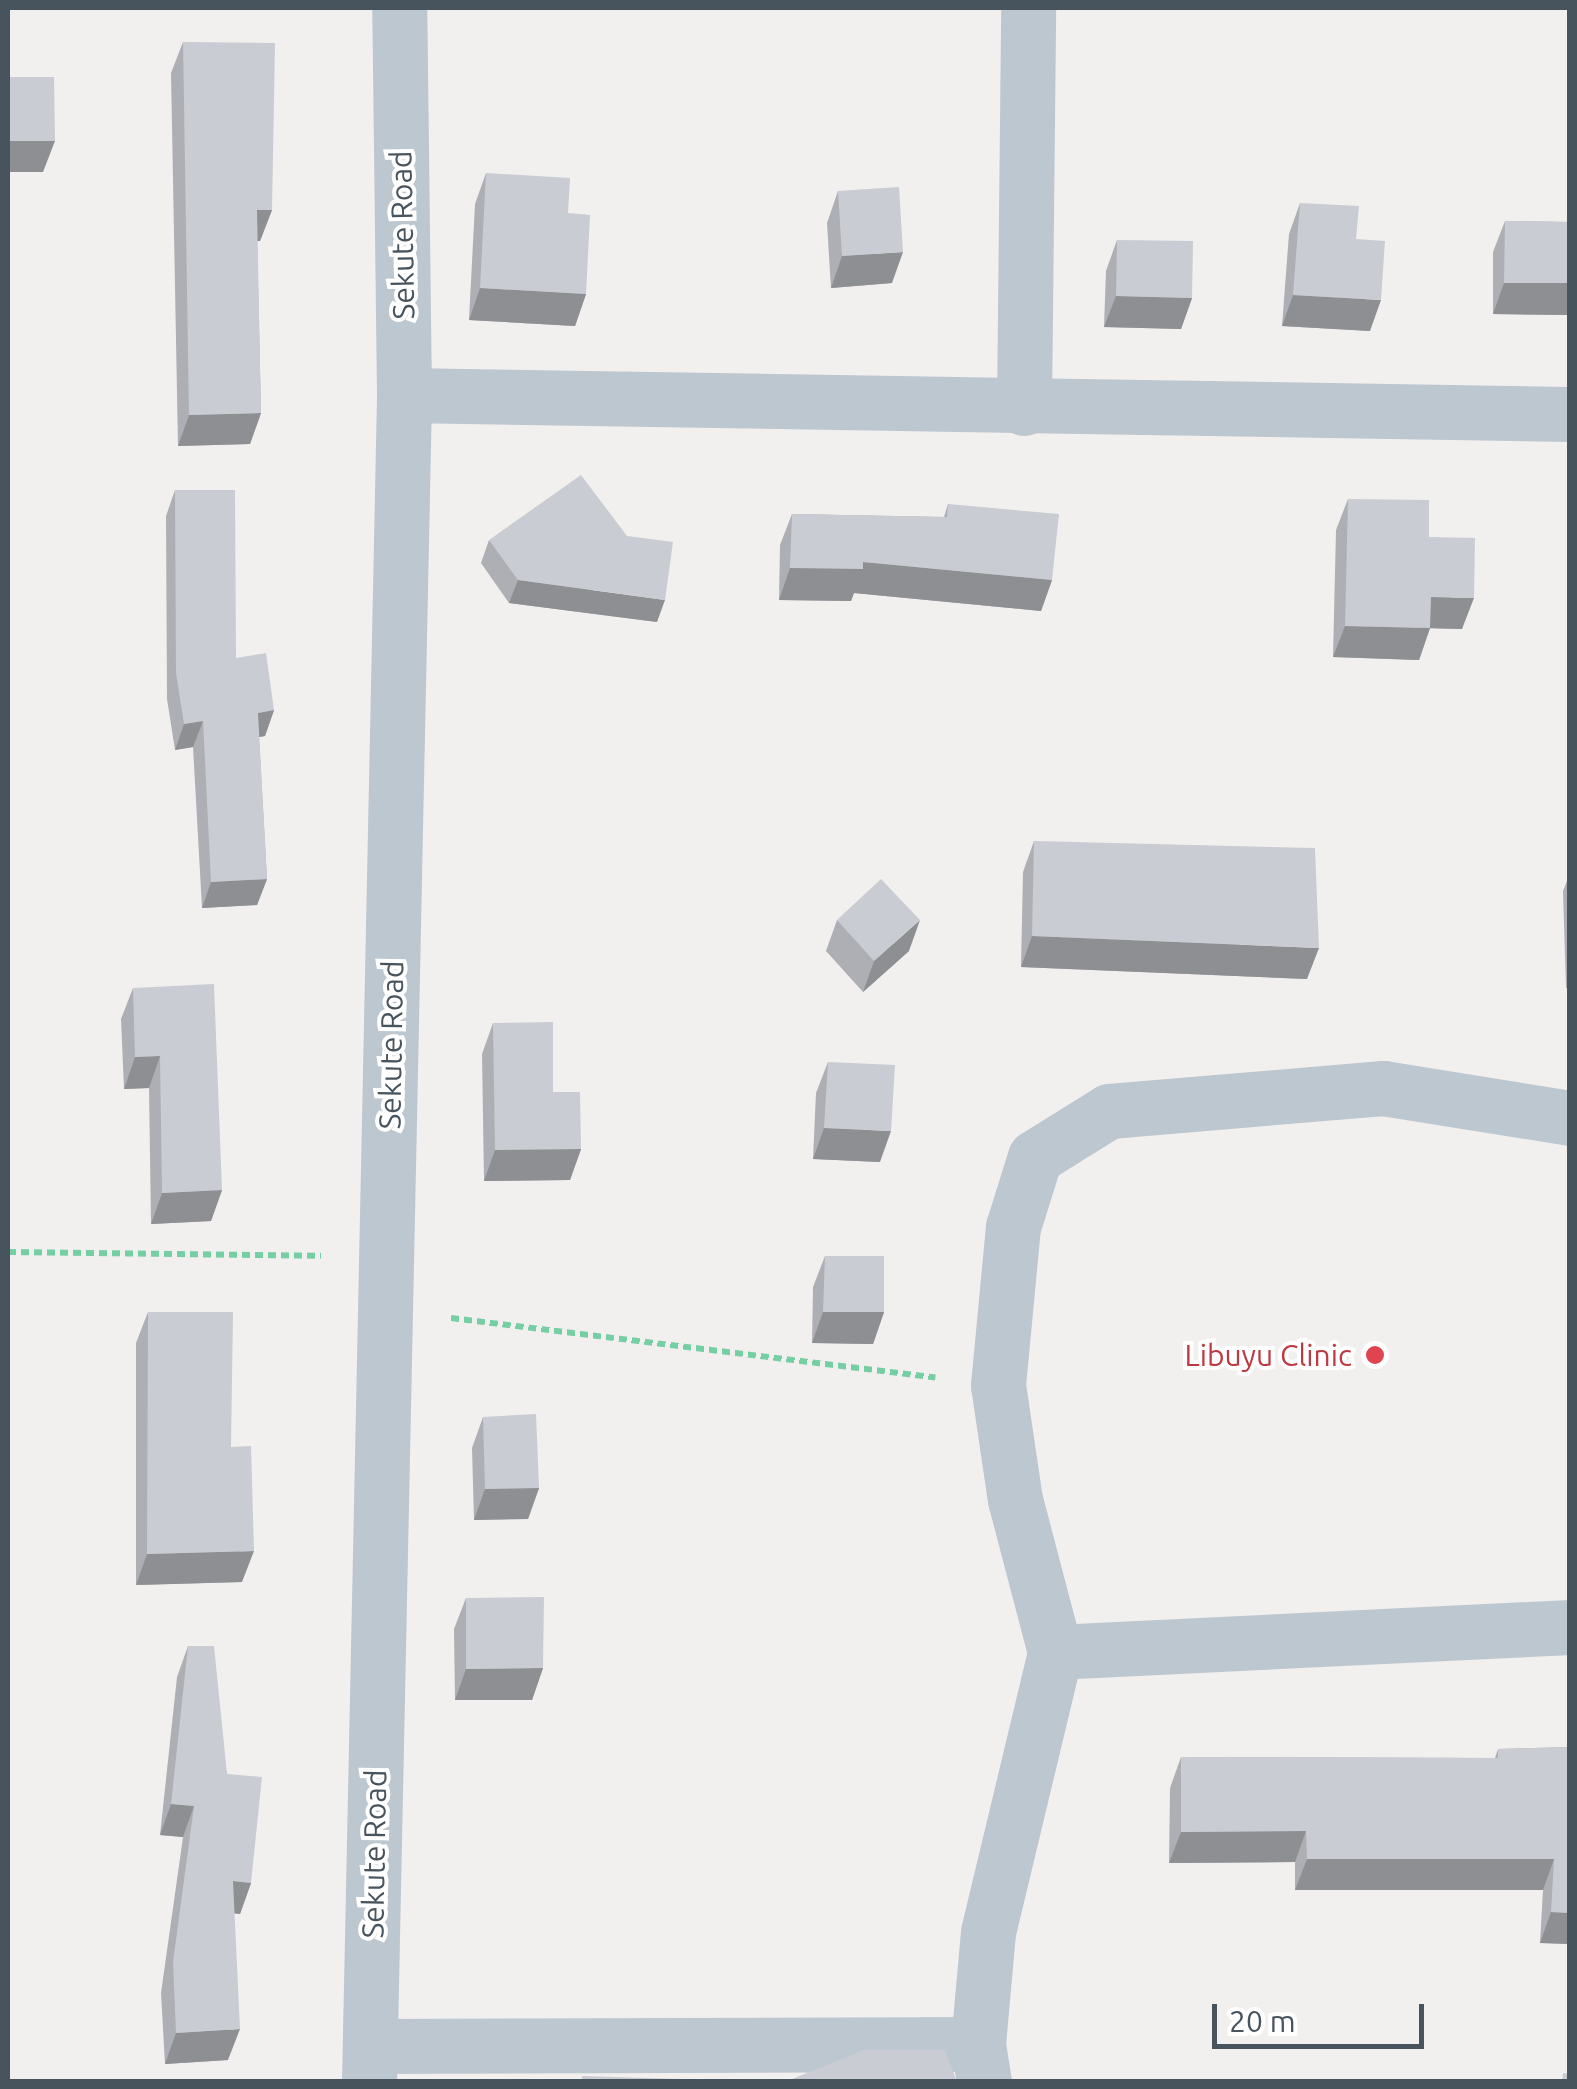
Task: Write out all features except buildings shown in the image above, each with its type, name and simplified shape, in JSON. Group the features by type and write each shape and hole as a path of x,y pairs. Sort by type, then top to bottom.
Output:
{"street":[{"name":"Sekute Road","path":"370,2064 404,395 399,8"},
{"path":"1024,408 1028,8"},
{"path":"404,395 1570,414"},
{"path":"370,2064 981,2063 988,1932 1055,1652 1015,1500 998,1385 1013,1227 1034,1157 1108,1111 1383,1088 1570,1118"},
{"path":"1055,1652 1570,1626"}],"path":[{"path":"8,1252 386,1257"},
{"path":"385,1310 998,1385"}],"place":[{"name":"Libuyu Clinic","path":"1375,1355"}]}
